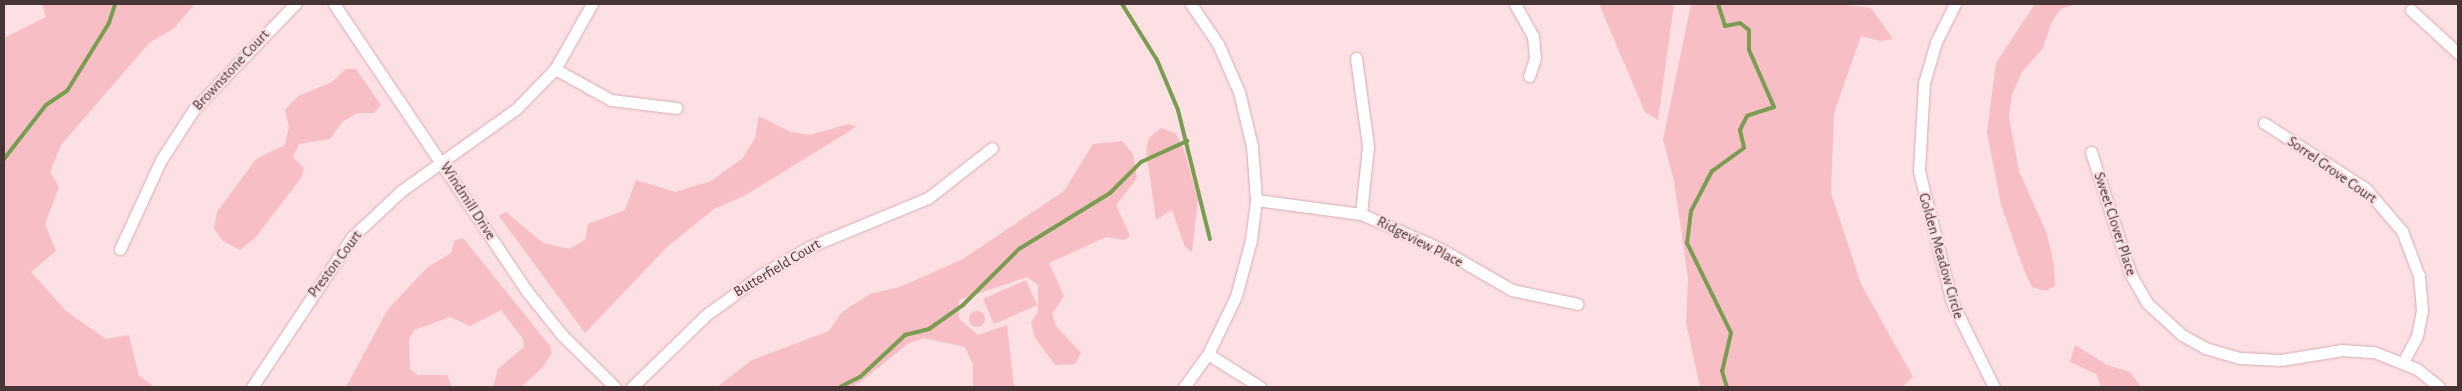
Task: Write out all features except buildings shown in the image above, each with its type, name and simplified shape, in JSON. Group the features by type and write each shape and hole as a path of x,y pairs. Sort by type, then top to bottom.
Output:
{"street":[{"name":"Brownstone Court","path":"120,249 144,191 190,116 232,66 295,4"},
{"name":"Windmill Drive","path":"334,4 532,297 615,387"},
{"name":"Preston Court","path":"252,387 352,237 401,191 506,118 555,69 592,4"},
{"path":"1184,387 1208,354 1242,280 1256,200 1252,146 1239,92 1218,44 1191,4"},
{"path":"1515,4 1533,36 1535,58 1529,76"},
{"name":"Golden Meadow Circle","path":"1955,4 1936,42 1924,83 1919,171 1952,302 1994,387"},
{"path":"2411,10 2458,53"},
{"path":"1356,58 1368,146 1361,214"},
{"path":"555,69 611,100 677,108"},
{"name":"Sorrel Grove Court","path":"2264,123 2370,192 2402,231 2415,260 2422,294 2417,336 2403,362"},
{"name":"Butterfield Court","path":"632,387 706,315 761,276 816,244 928,198 992,148"},
{"name":"Sweet Clover Place","path":"2091,152 2137,288 2157,315 2182,335 2241,358 2281,360 2353,350 2403,362 2438,387"},
{"name":"Ridgeview Place","path":"1256,200 1361,214 1439,248 1512,290 1578,304"},
{"path":"1208,354 1260,387"}],"shaded area":[{"path":"42,4 195,4 173,29 150,42 61,145 50,172 59,187 45,224 56,251 31,272 67,312 106,339 129,335 139,376 155,387 4,387 4,38 46,17"},
{"path":"1599,4 1674,4 1658,120 1645,112"},
{"path":"1691,4 1840,4 1871,8 1893,39 1880,41 1861,36 1834,113 1831,193 1861,284 1913,377 1902,387 1700,387 1686,323 1688,278 1674,181 1663,140"},
{"path":"2035,4 2077,4 2061,9 2052,21 2043,48 2022,72 2012,94 2009,117 2019,171 2047,234 2054,265 2055,286 2045,291 2032,287 2024,270 2001,205 1987,132 1996,63"},
{"path":"346,69 356,69 381,105 374,113 357,113 342,122 330,139 299,144 293,157 304,168 301,178 255,238 240,250 223,241 214,229 217,212 256,159 285,145 289,127 285,110 298,96 332,82"},
{"path":"759,116 791,132 810,135 849,124 856,127 746,195 714,209 667,247 585,333 499,216 506,212 543,243 569,249 585,240 588,224 625,210 636,180 675,192 711,181 743,158 755,138"},
{"path":"1161,128 1175,133 1184,150 1198,199 1192,252 1185,247 1172,210 1156,220 1146,150 1149,138"},
{"path":"1122,141 1133,154 1137,178 1116,205 1130,236 1124,240 1106,237 1049,263 1064,296 1052,314 1056,326 1081,353 1075,364 1055,365 1035,338 1031,322 1038,312 1038,285 1027,277 959,300 959,319 978,335 1007,325 1014,387 973,387 973,365 965,347 924,338 909,343 854,387 717,387 752,360 829,331 842,312 870,294 900,287 963,259 1064,191 1093,144"},
{"path":"463,238 550,346 552,353 542,368 521,387 493,387 498,369 524,347 523,339 501,310 470,326 450,317 414,330 409,340 410,369 418,375 447,375 452,387 346,387 388,309 428,267 451,253 454,241"},
{"path":"1026,280 1037,305 994,324 983,299"},
{"path":"977,311 983,313 985,319 983,325 977,327 971,325 969,319 971,313"},
{"path":"2075,345 2107,365 2130,372 2141,387 2101,387 2096,374 2070,362"}],"waterway":[{"path":"4,159 46,105 67,91 109,23 115,4"},
{"path":"1122,4 1157,60 1178,110 1210,239"},
{"path":"1718,4 1725,26 1740,23 1749,30 1749,50 1774,107 1747,116 1740,130 1744,148 1712,171 1691,211 1687,243 1731,333 1722,371 1727,387"},
{"path":"840,387 860,377 905,335 929,329 963,305 1019,249 1110,193 1141,162 1187,141"}]}
